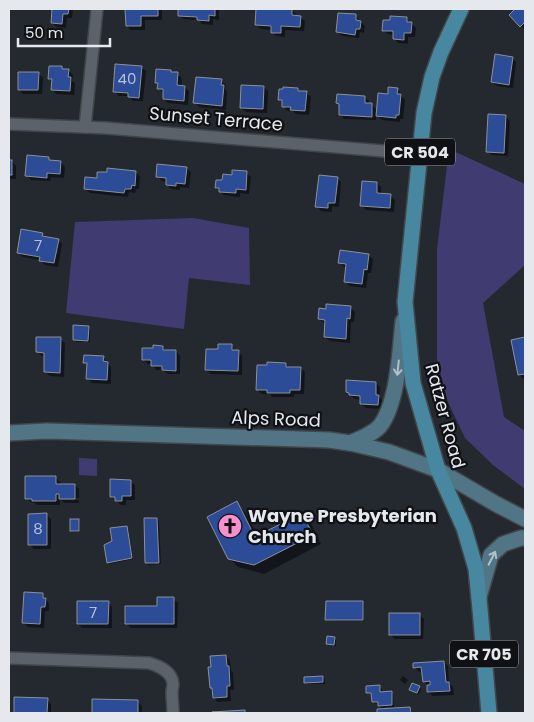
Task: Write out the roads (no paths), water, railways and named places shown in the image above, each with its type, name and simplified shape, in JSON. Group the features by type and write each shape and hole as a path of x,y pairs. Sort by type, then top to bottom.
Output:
{"main road":[{"name":"Ratzer Road","path":"461,9 441,52 432,78 424,113 405,302 413,383 438,470 464,528 476,569 489,713"},
{"path":"350,443 366,436 379,427 388,414 397,377 405,302"},
{"name":"Alps Road","path":"9,433 47,432 329,440 350,443 389,452 438,470 496,504 525,518"},
{"path":"479,597 492,555 503,544 525,538"}],"street":[{"path":"85,127 97,9"},
{"name":"Sunset Terrace","path":"9,124 106,128 420,154"},
{"path":"9,658 149,663 158,666 165,670 173,683 173,713"}],"place":[{"name":"Wayne Presbyterian Church","path":"230,526"}]}
